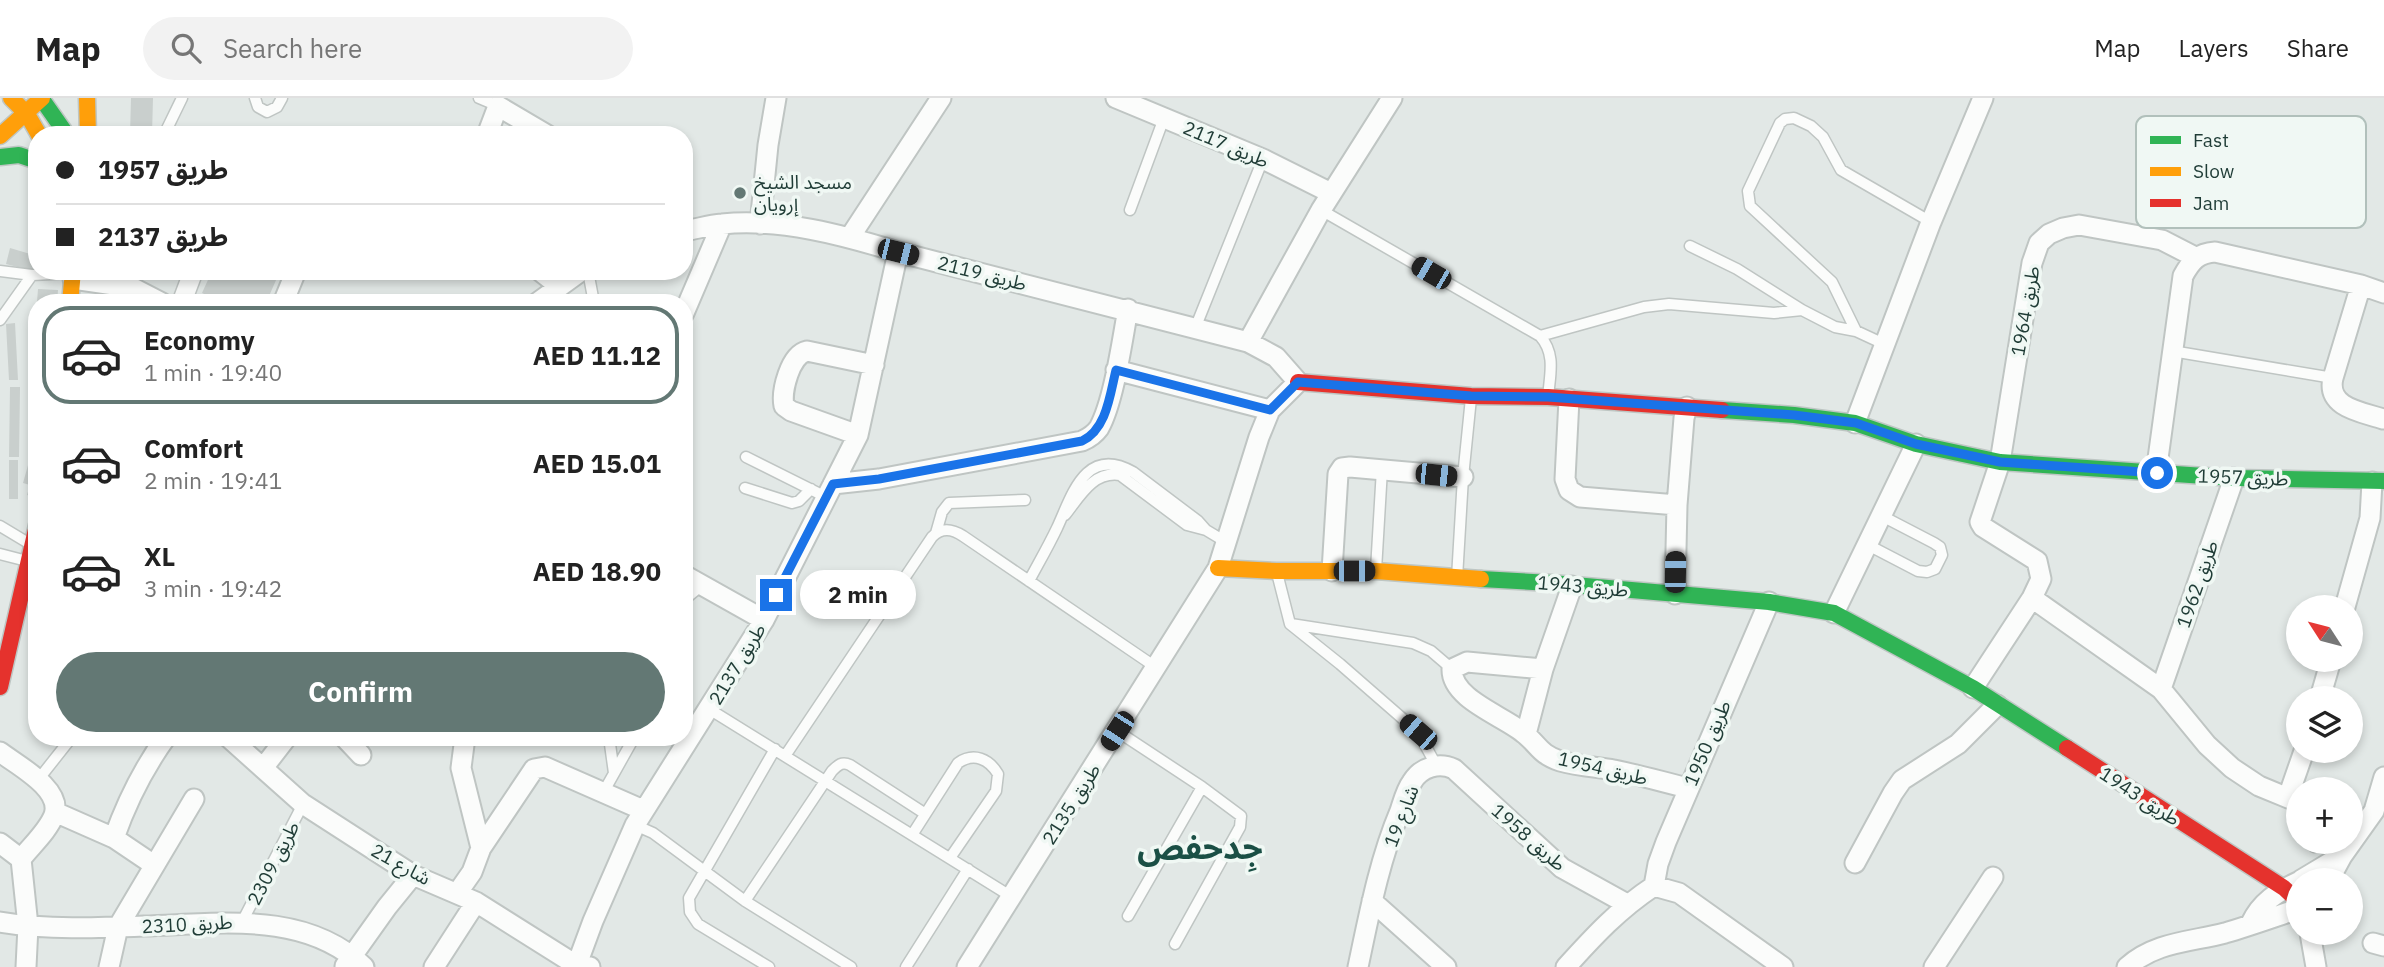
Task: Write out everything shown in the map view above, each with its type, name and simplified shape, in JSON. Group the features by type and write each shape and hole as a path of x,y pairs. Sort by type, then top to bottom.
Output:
{"street":[{"path":"11,98 34,126"},
{"path":"0,136 42,98 61,126"},
{"path":"87,98 88,126"},
{"path":"760,224 776,98"},
{"path":"850,237 942,98"},
{"name":"طريق 2117","path":"1118,98 1263,159 1326,202"},
{"path":"1856,423 1931,222 1983,98"},
{"path":"1248,342 1386,101"},
{"path":"490,126 498,106 532,126"},
{"path":"0,157 8,154 28,157"},
{"path":"692,294 722,224"},
{"name":"طريق 2119","path":"693,229 722,224 760,224 850,237 898,252 1196,326 1248,342 1276,357 1298,382"},
{"name":"طريق 1964","path":"2000,462 2032,263 2039,243 2049,234 2079,225 2162,240 2195,257"},
{"name":"طريق 2137","path":"693,731 764,620 823,490 858,435 898,252"},
{"path":"2157,473 2183,276 2195,257 2205,252 2215,252 2361,285 2384,293"},
{"path":"100,280 131,287"},
{"path":"122,280 144,294"},
{"path":"551,280 559,286"},
{"path":"549,294 568,280"},
{"path":"2361,285 2332,389 2341,404 2383,419"},
{"path":"823,490 1082,441 1091,437 1103,418 1128,309"},
{"path":"858,435 791,411 784,406 782,397 795,358 801,353 807,351 874,365"},
{"path":"1116,370 1270,410"},
{"path":"1218,568 1270,410 1298,382"},
{"name":"طريق 1957","path":"1298,382 1471,396 1569,398 1794,415 1856,423 1916,444 2000,462 2234,478 2378,481"},
{"path":"1569,398 1565,479 1569,490 1580,497 1677,505"},
{"path":"1675,594 1677,505 1687,407"},
{"path":"1834,613 1916,444"},
{"path":"1973,688 2032,598 2041,579 2036,561 1983,527 1980,522 2000,462"},
{"path":"1332,570 1338,474 1342,468 1463,477"},
{"name":"طريق 1962","path":"2161,690 2234,478"},
{"path":"2348,595 2378,481"},
{"path":"0,687 8,623 28,563"},
{"name":"طريق 1943","path":"1218,568 1376,571 1769,602 1834,613 1973,688 2286,882"},
{"name":"طريق 2135","path":"967,967 1218,568"},
{"path":"693,581 764,620"},
{"path":"1526,734 1543,669 1572,586"},
{"path":"2032,598 2161,690 2219,757 2259,786 2286,796"},
{"name":"طريق 1950","path":"1654,886 1658,864 1688,788 1769,602"},
{"path":"1452,669 1467,662 1543,669"},
{"name":"طريق 1954","path":"1452,669 1451,678 1454,684 1476,703 1526,734 1539,751 1558,760 1688,788"},
{"path":"1855,863 1902,780 1958,744 1997,705"},
{"path":"114,838 126,803 159,746"},
{"name":"شارع 21","path":"238,746 303,804 414,875 458,892 580,966"},
{"path":"263,768 280,746"},
{"path":"352,746 361,755"},
{"path":"464,746 461,768 481,848"},
{"name":"طريق 2137","path":"580,966 639,818 683,746"},
{"path":"0,752 38,780 52,797 55,812 21,859 28,926 26,967"},
{"name":"شارع 19","path":"1357,967 1372,901 1394,825 1412,781 1436,765"},
{"name":"طريق 1958","path":"1436,765 1446,765 1454,769 1562,868 1627,904"},
{"path":"458,892 472,872 481,848 534,769 545,767 603,793 639,818"},
{"path":"2363,822 2379,813 2384,776"},
{"path":"109,967 118,927 194,799"},
{"path":"55,812 114,838 154,864"},
{"path":"0,843 21,859"},
{"path":"2324,868 2342,856"},
{"path":"2336,868 2342,856"},
{"path":"353,963 414,875"},
{"path":"1934,967 1993,877"},
{"path":"1566,967 1627,904 1654,886 1679,893 1774,964"},
{"path":"2251,923 2258,908 2286,893"},
{"path":"1372,901 1446,967"},
{"path":"435,967 476,902"},
{"path":"2127,967 2151,950 2226,932 2286,913"},
{"name":"طريق 2310","path":"0,922 28,926 118,927 242,922 291,928 323,939 353,963"},
{"path":"2312,945 2316,967"}],"lane":[{"path":"168,126 182,98"},
{"path":"255,98 258,107 267,111 277,107 282,98"},
{"path":"479,98 498,106"},
{"path":"1130,211 1164,118"},
{"path":"1856,331 1832,282 1750,205 1748,191 1780,123 1794,118 1811,126 1823,136 1841,170 1931,222"},
{"path":"1196,326 1263,159"},
{"path":"1326,202 1540,336 1550,349 1552,357 1548,397"},
{"path":"1690,246 1737,269 1802,310 1835,327 1856,331 1884,344"},
{"path":"0,271 28,274"},
{"path":"0,320 28,280"},
{"path":"1540,336 1644,307 1669,304 1774,313 1802,310"},
{"path":"2172,351 2333,378"},
{"path":"1457,578 1471,396"},
{"path":"746,457 823,490"},
{"path":"1029,581 1074,489 1087,473 1097,467 1122,466 1133,472 1206,530 1226,542"},
{"path":"1376,571 1382,469"},
{"path":"745,488 792,503 823,490"},
{"path":"785,756 936,533 942,512 949,503 1025,500"},
{"path":"1868,545 1918,571 1935,569 1942,555 1940,547 1934,543 1882,516"},
{"path":"0,526 28,551"},
{"path":"936,533 950,530 957,532 1157,668"},
{"path":"0,554 28,554"},
{"path":"1276,571 1290,624 1413,643 1431,651 1452,669"},
{"path":"693,593 701,586"},
{"name":"شارع 19","path":"1290,624 1418,732 1436,765"},
{"path":"709,709 1012,897"},
{"path":"1117,731 1238,812 1241,822 1175,944"},
{"path":"38,780 65,746"},
{"path":"610,746 614,773"},
{"path":"603,793 629,746"},
{"path":"769,967 693,919 688,905 704,871 775,750"},
{"path":"912,835 958,763 965,758 981,758 998,774 996,791 950,858"},
{"path":"745,901 825,782 836,767 846,762 924,813"},
{"path":"1128,916 1202,787"},
{"name":"طريق 2309","path":"242,922 303,804"},
{"path":"639,818 653,833 745,901 850,967"},
{"path":"906,967 968,869"}],"building":[{"path":"131,98 153,98 152,126 130,126"},
{"path":"10,248 28,253 28,270 6,264"},
{"path":"208,280 276,280 270,294 202,293"},
{"path":"38,289 58,290 58,294 38,294"},
{"path":"15,323 18,380 9,380 6,324"},
{"path":"10,387 20,387 19,457 9,457"},
{"path":"9,460 18,460 18,499 9,499"},
{"path":"28,465 28,484 23,483"}],"traffic: fast":[{"path":"41,98 61,126"},
{"path":"0,157 19,155 28,158"},
{"path":"1722,410 1855,423 1916,444 2000,462 2234,478 2384,481"},
{"path":"1481,579 1769,602 1834,613 1973,688 2067,748"}],"traffic: slow":[{"path":"11,98 27,114 34,126"},
{"path":"0,136 42,98"},
{"path":"87,98 88,126"},
{"path":"71,294 72,280"},
{"path":"1218,568 1376,571 1481,579"}],"traffic: jam":[{"path":"1298,382 1471,396 1548,397 1722,410"},
{"path":"0,687 28,564"},
{"path":"2067,748 2286,890"}],"place":[{"name":"مسجد الشيخ إرويان","path":"740,193"}],"district":[{"name":"جِدحفص","path":"1200,846"}],"route":[{"path":"776,595 833,484 879,479 1082,441 1091,437 1098,429 1116,370 1270,410 1298,382 1471,396 1569,398 1794,415 1856,423 1916,444 2000,462 2157,473"}]}
